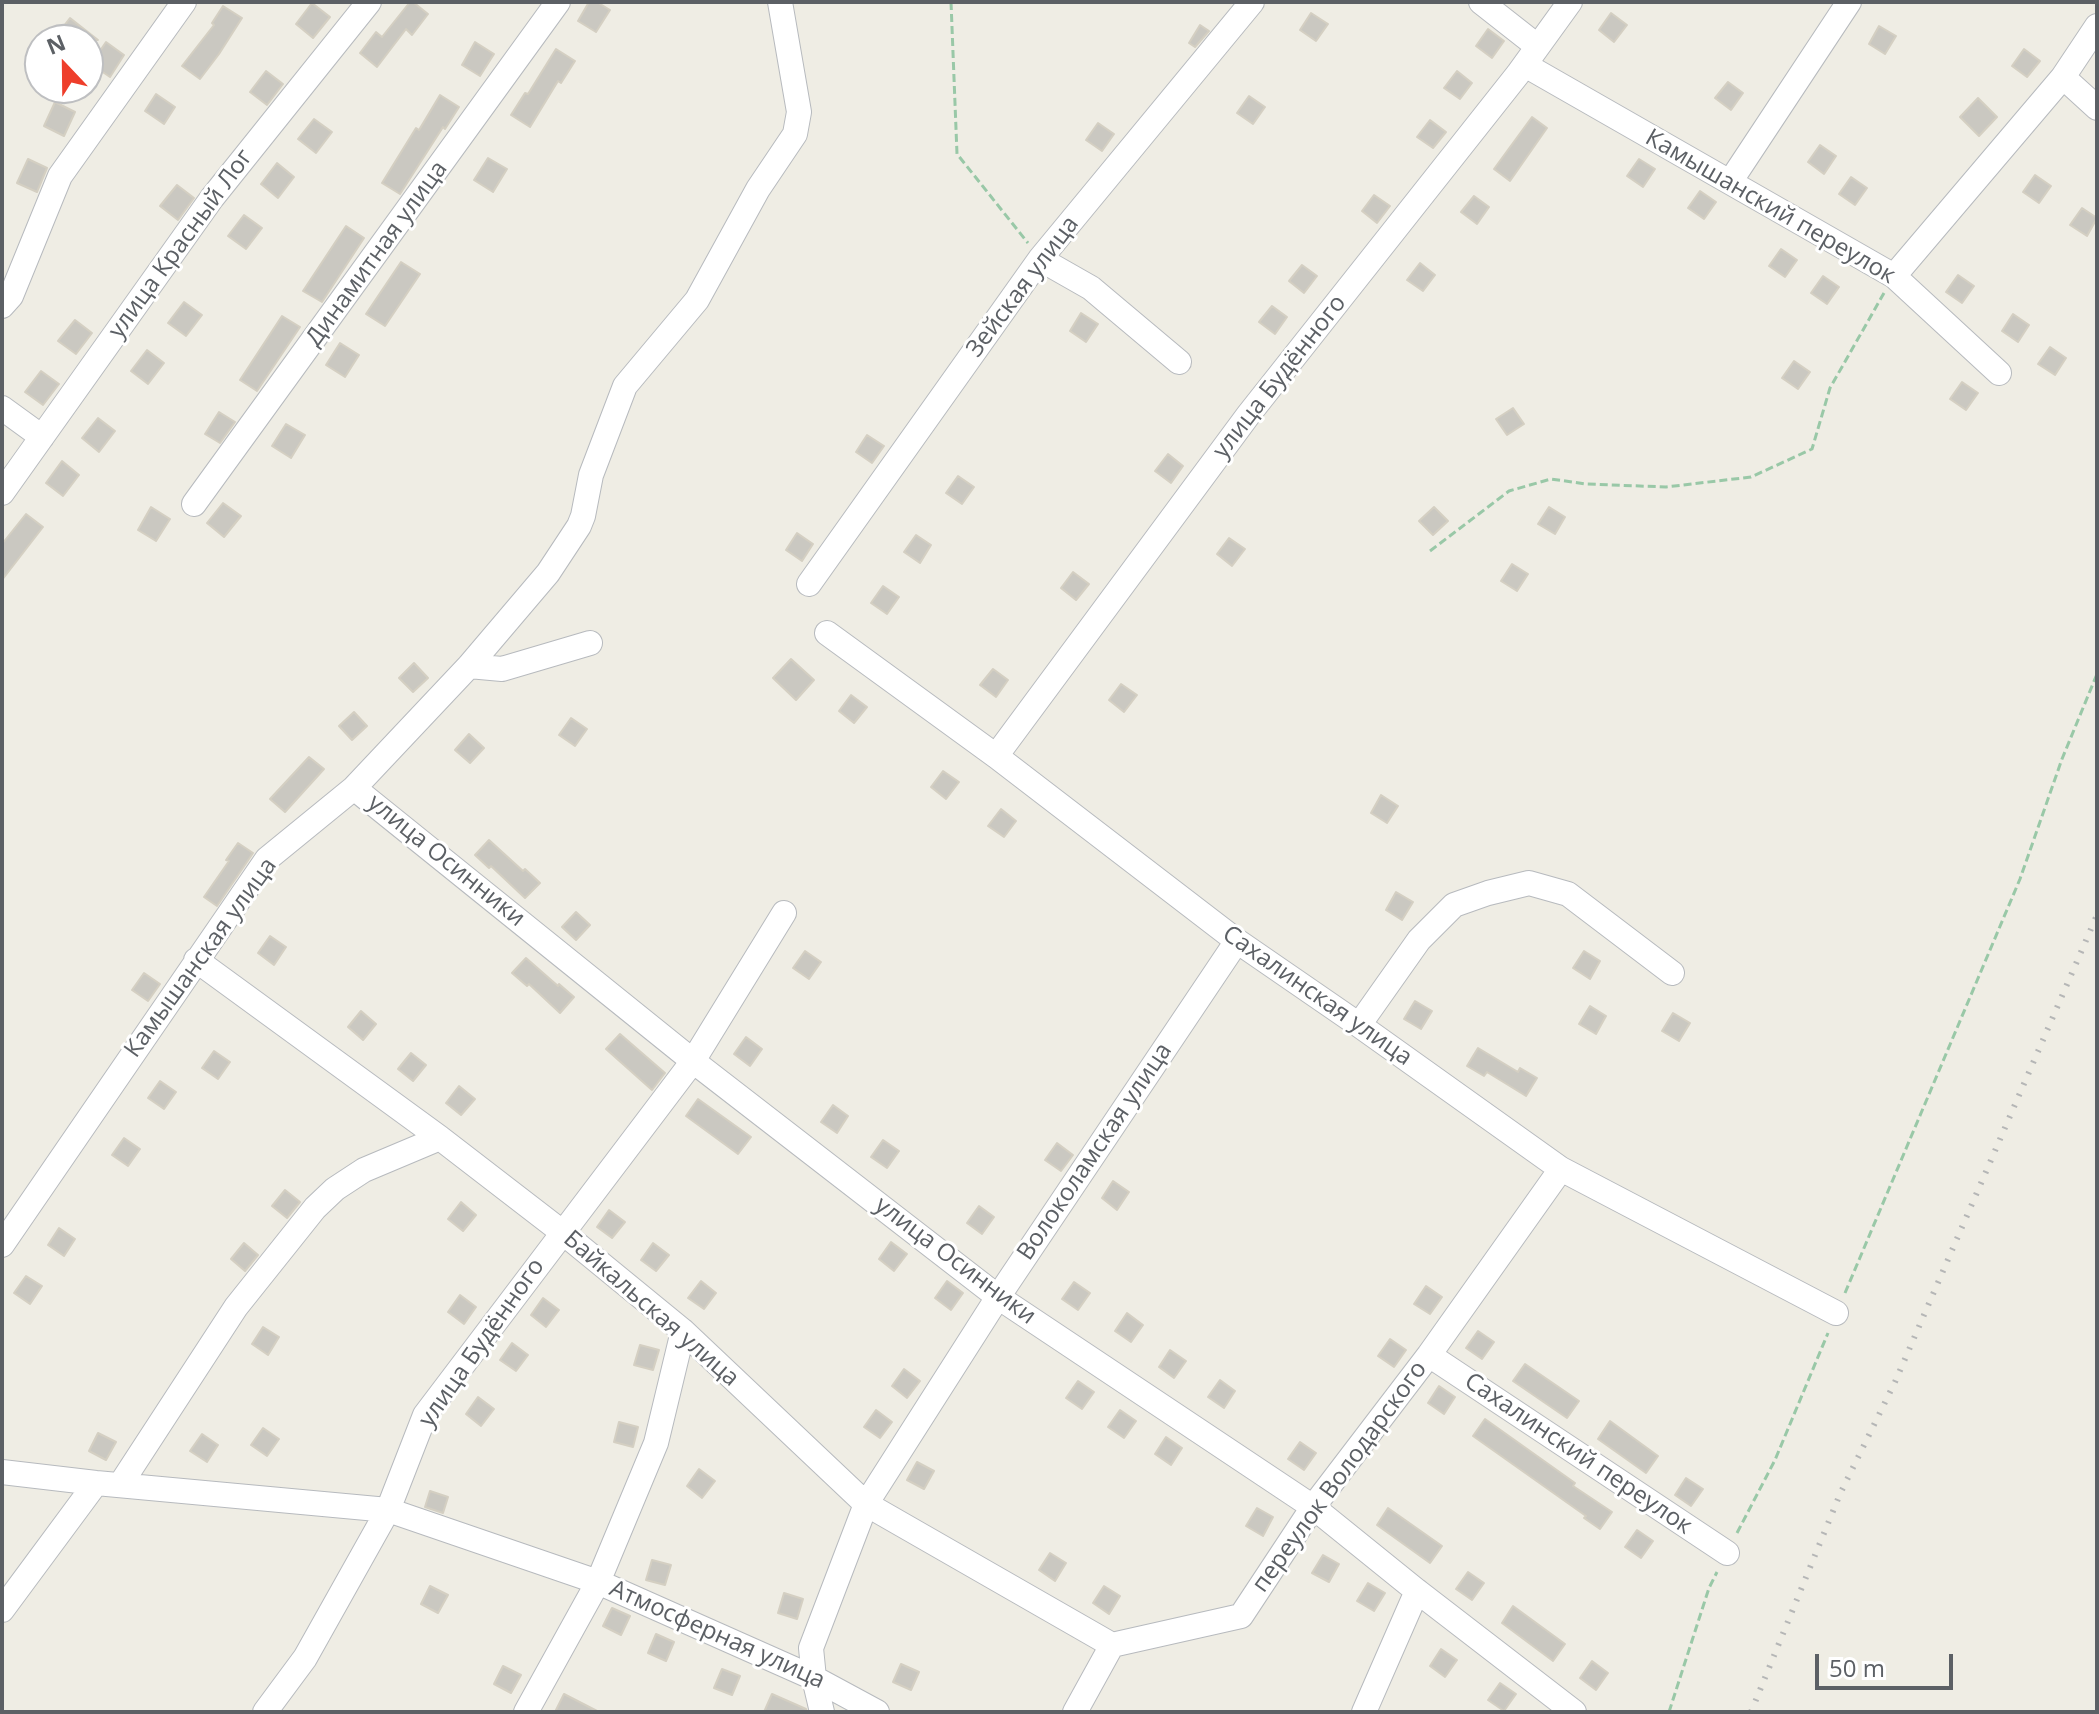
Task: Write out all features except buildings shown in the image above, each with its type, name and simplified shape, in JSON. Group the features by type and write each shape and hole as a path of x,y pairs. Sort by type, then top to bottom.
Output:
{"street":[{"path":"2,306 11,296 60,176 184,2"},
{"name":"улица Красный Лог","path":"2,493 212,198 369,2"},
{"name":"Динамитная улица","path":"194,504 558,2"},
{"name":"Камышанская улица","path":"2,1245 267,859 354,788 469,666 548,573 579,526 591,475 625,386 697,300 758,189 795,134 799,112 780,2"},
{"name":"Зейская улица","path":"809,584 1040,259 1252,2"},
{"name":"Камышанский переулок","path":"1481,2 1531,55 1730,182 1894,276 1999,373"},
{"name":"улица Будённого","path":"996,756 1249,414 1570,2"},
{"path":"1730,182 1849,2"},
{"path":"1894,276 2063,77 2097,26"},
{"path":"2063,77 2097,108"},
{"path":"1040,259 1091,288 1179,362"},
{"path":"2,408 42,437"},
{"name":"Сахалинская улица","path":"827,633 996,756 1237,941 1561,1169 1836,1313"},
{"path":"469,666 502,669 590,643"},
{"name":"улица Осинники","path":"354,788 693,1061 998,1297 1313,1507 1574,1712"},
{"path":"1359,1025 1419,940 1454,905 1529,883 1568,894 1672,973"},
{"name":"улица Будённого","path":"265,1712 305,1658 388,1510 425,1415 693,1061 784,913"},
{"name":"Волоколамская улица","path":"822,1712 811,1648 866,1504 998,1297 1237,941"},
{"name":"Байкальская улица","path":"196,960 440,1138 562,1232 683,1331 866,1504 1112,1645"},
{"path":"2,1610 108,1484 236,1307 315,1208 335,1189 364,1170 440,1138"},
{"name":"переулок Володарского","path":"1112,1645 1241,1616 1313,1507 1429,1355 1561,1169"},
{"path":"526,1712 598,1582 656,1443 683,1331"},
{"name":"Сахалинский переулок","path":"1429,1355 1727,1553"},
{"name":"Атмосферная улица","path":"2,1472 388,1510 598,1582 814,1678 877,1712"},
{"path":"1364,1712 1417,1591"},
{"path":"1075,1712 1112,1645"}],"path":[{"path":"951,2 957,154 1040,259"},
{"path":"1430,551 1509,491 1551,479 1586,484 1666,487 1737,479 1751,477 1812,449 1830,388 1894,276"},
{"path":"1669,1712 1709,1588 1775,1460 2014,894 2062,759 2097,674"}],"railway":[{"path":"1751,1712 1840,1494 1895,1382 2097,915"}]}
